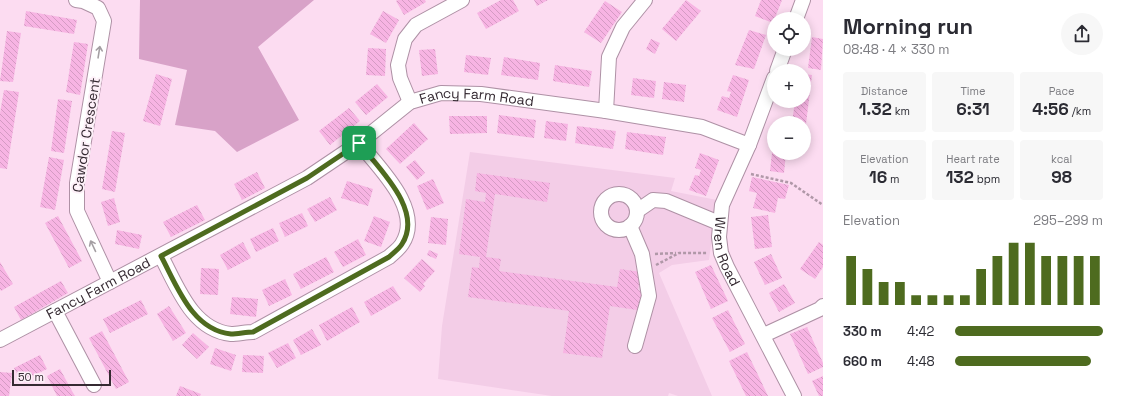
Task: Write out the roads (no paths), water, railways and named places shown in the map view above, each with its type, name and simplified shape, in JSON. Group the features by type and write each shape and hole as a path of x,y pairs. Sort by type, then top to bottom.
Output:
{"street":[{"name":"Cawdor Crescent","path":"76,0 98,8 104,21 77,183 77,211 110,282"},
{"path":"410,102 400,78 398,65 405,40 416,25 462,0"},
{"path":"606,111 609,57 623,27 645,0"},
{"path":"799,12 803,0"},
{"name":"Fancy Farm Road","path":"0,340 307,178 359,143 410,102 441,93 480,94 606,111 702,127 749,145"},
{"name":"Wren Road","path":"767,97 749,145 722,205 719,223 721,253 794,396"},
{"path":"161,256 185,302 199,320 214,329 232,334 253,332 389,257 402,245 409,228 408,215 402,199 359,143"},
{"path":"620,193 632,200 637,211 636,218 630,226 617,230 607,226 601,217 602,203 610,195 620,193"},
{"path":"637,211 653,200 666,201 719,223"},
{"path":"630,226 642,254 646,270 649,296 635,346"},
{"path":"764,335 820,309 823,306"},
{"path":"55,311 94,385"}]}
